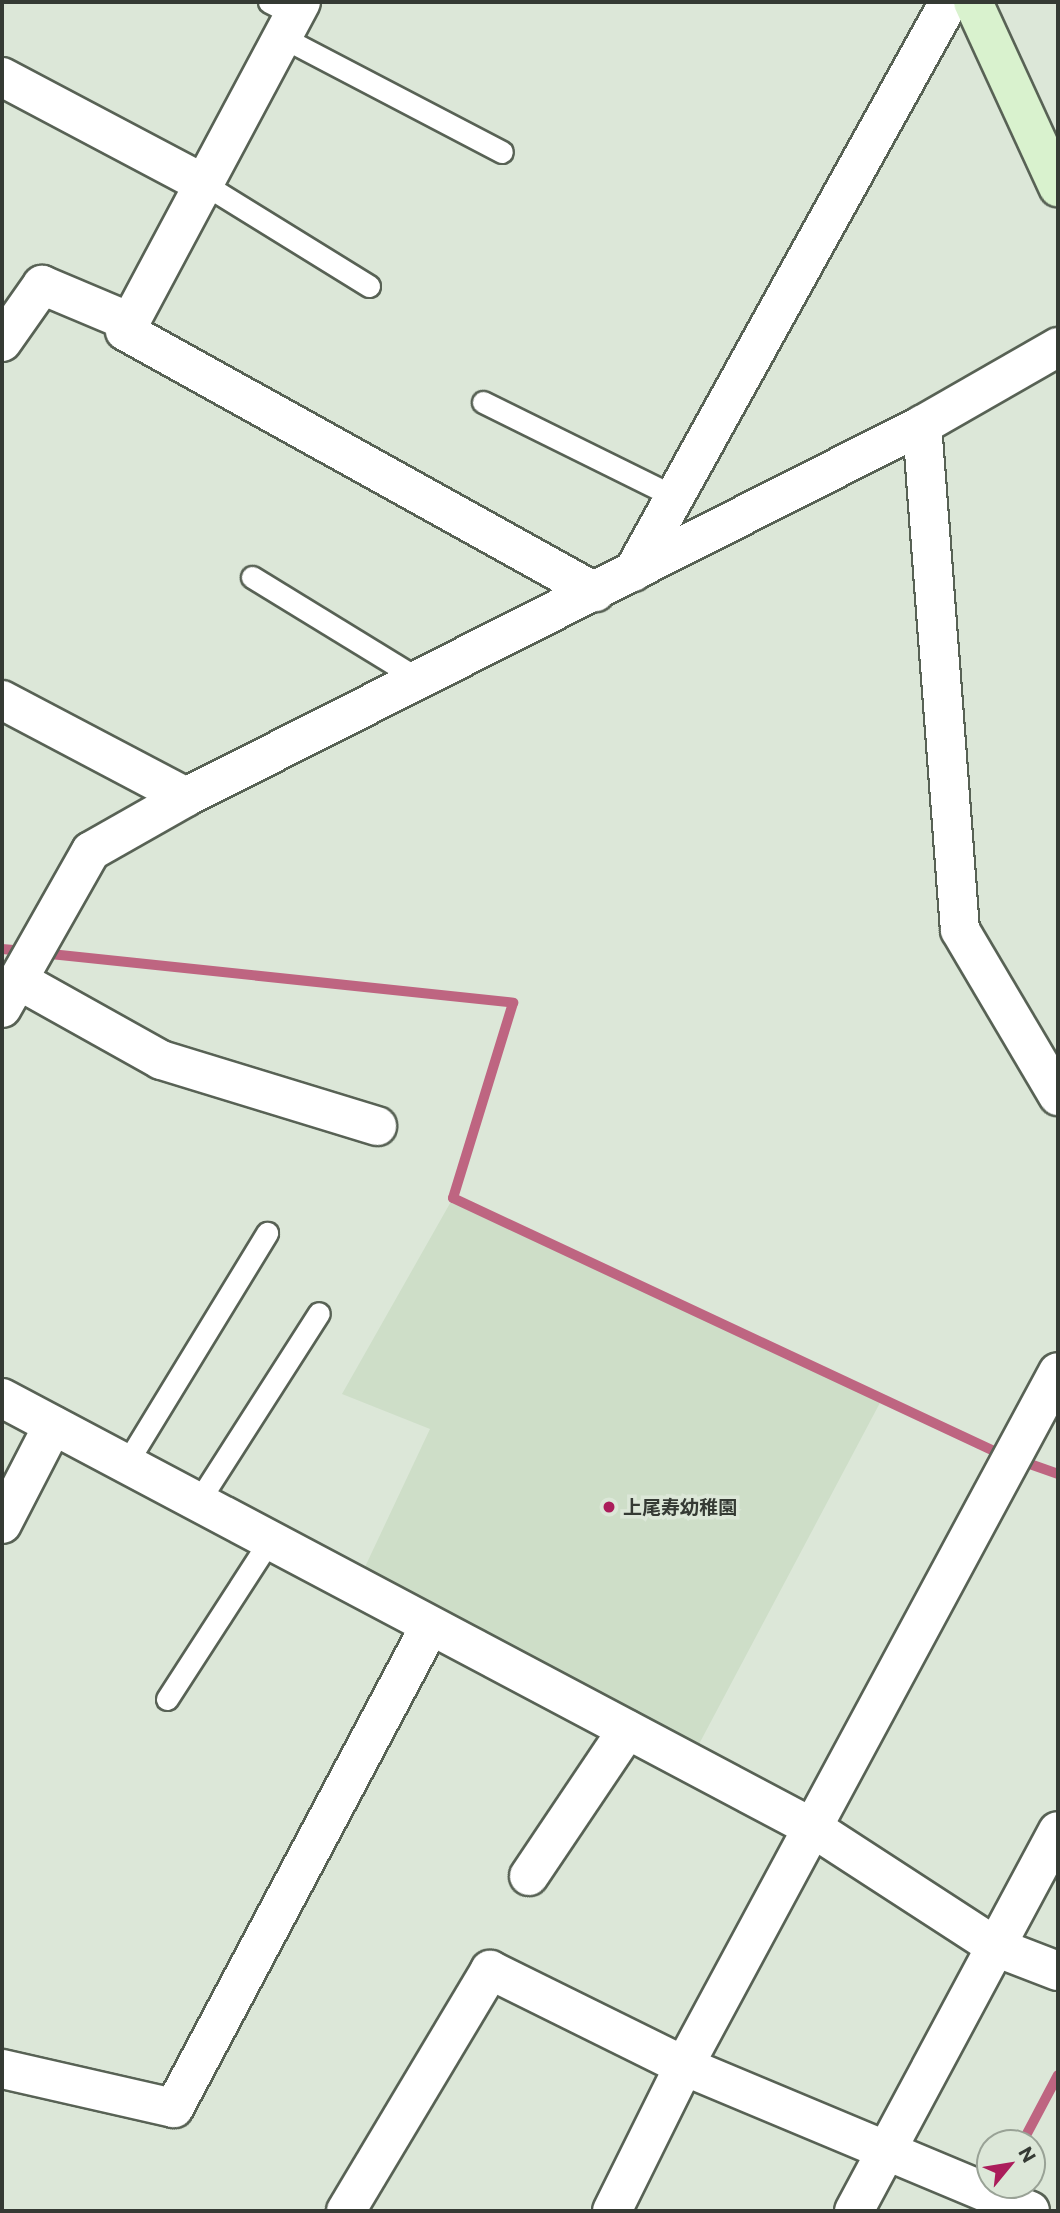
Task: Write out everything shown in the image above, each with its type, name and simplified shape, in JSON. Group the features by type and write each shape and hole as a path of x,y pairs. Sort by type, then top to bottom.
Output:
{"street":[{"path":"633,572 949,2"},
{"path":"973,2 1058,187"},
{"path":"286,14 204,184 125,331 595,592"},
{"path":"2,77 204,184"},
{"path":"2,342 42,285 130,322"},
{"path":"377,1126 161,1060 10,994 91,852 187,797 922,425 1058,347"},
{"path":"922,425 960,929 1058,1096"},
{"path":"2,700 187,797"},
{"path":"612,2211 684,2066 1058,1372"},
{"path":"2,1398 813,1828 998,1948 1058,1970"},
{"path":"2,1524 53,1425"},
{"path":"2,2069 174,2108 430,1626"},
{"path":"528,1876 627,1730"},
{"path":"854,2211 884,2151 998,1948 1058,1830"},
{"path":"346,2211 490,1970 684,2066 1030,2211"}],"lane":[{"path":"286,14 502,152"},
{"path":"204,184 369,286"},
{"path":"483,402 675,497"},
{"path":"252,577 420,680"},
{"path":"126,1464 267,1233"},
{"path":"198,1502 319,1313"},
{"path":"167,1699 270,1540"}],"shaded area":[{"name":"上尾寿幼稚園","path":"453,1198 882,1399 689,1763 356,1586 430,1429 342,1394"}],"waterway":[{"path":"2,949 25,951"},
{"path":"41,953 513,1003 453,1198 996,1452 1058,1474"},
{"path":"1029,2129 1058,2075"}],"place":[{"name":"上尾寿幼稚園","path":"609,1507"}]}
